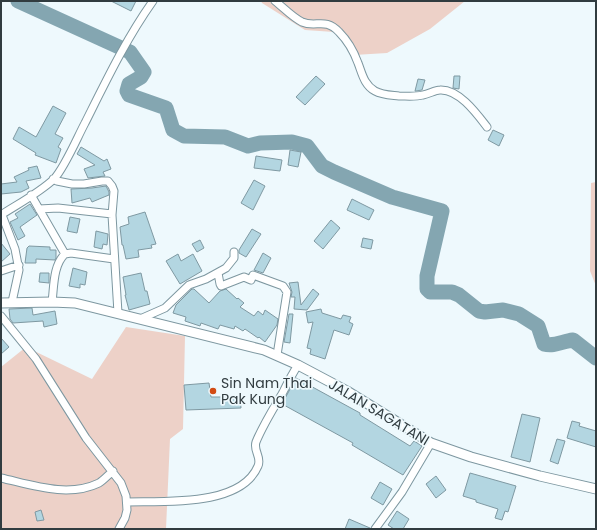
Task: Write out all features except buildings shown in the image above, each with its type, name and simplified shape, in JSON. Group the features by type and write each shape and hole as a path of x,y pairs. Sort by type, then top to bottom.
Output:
{"street":[{"path":"12,302 19,276 19,265 13,242 1,215 54,179 72,148 124,46 153,1"},
{"path":"276,1 303,22 326,24 339,31 348,42 358,62 362,76 372,90 384,95 410,96 445,90 454,93 467,103 487,126"},
{"path":"54,179 57,182 72,184 84,184 102,180 108,181 114,191 112,214 118,313"},
{"path":"31,195 65,254"},
{"path":"39,209 58,208 112,214"},
{"path":"140,319 164,308 189,285 206,279 226,268 234,258 234,252"},
{"path":"65,254 78,254 114,259"},
{"path":"52,302 59,262 65,254"},
{"path":"1,271 19,265"},
{"path":"218,273 221,286 244,277 251,280 253,275 283,286 286,289 287,292 277,355"},
{"name":"JALAN SAGATANI","path":"1,302 74,303 264,350 298,365 347,391 431,443 471,457 596,489"},
{"path":"1,316 36,359 86,438 113,471 125,491 127,502 125,518 119,529"},
{"path":"127,502 182,500 218,496 235,490 245,483 256,470 259,462 255,450 257,441 272,410 298,365"},
{"path":"375,529 402,492 431,443"},
{"path":"1,478 42,488 63,490 92,486 100,482 113,471"}],"shaded area":[{"path":"261,1 465,1 430,29 387,53 354,55 334,32 305,30"},
{"path":"596,182 596,286 590,271 591,183"},
{"path":"126,327 185,336 183,429 170,439 166,529 1,529 1,367 26,347 92,379"}],"waterway":[{"path":"18,1 130,52 144,72 141,77 129,84 127,91 129,95 166,108 173,130 184,136 225,137 248,146 260,143 292,142 307,146 322,166 334,172 392,197 442,211 427,276 427,289 430,292 452,292 459,295 479,311 485,312 503,310 519,314 538,326 544,344 548,345 573,340 596,358"}],"place":[{"name":"Sin Nam Thai Pak Kung","path":"213,391"}]}
